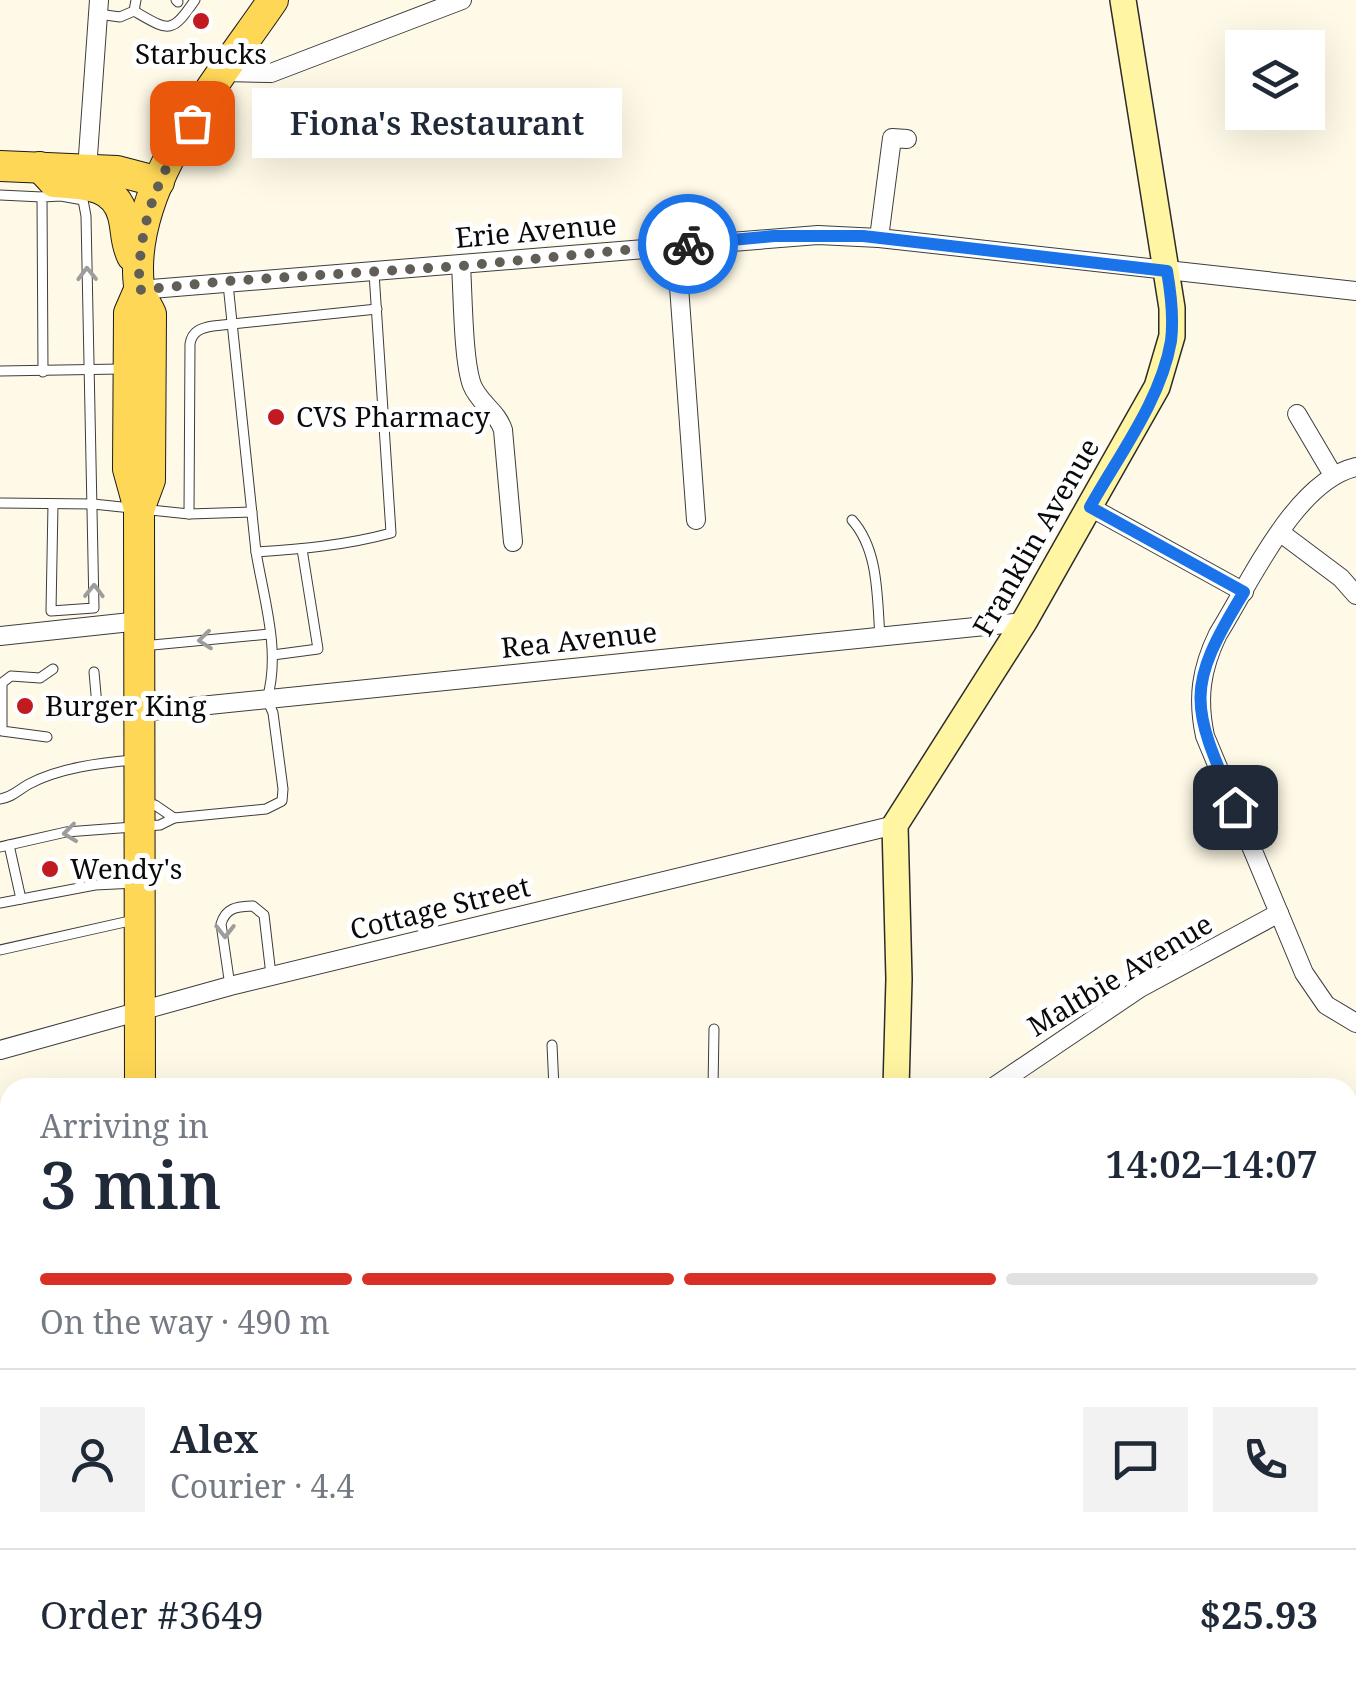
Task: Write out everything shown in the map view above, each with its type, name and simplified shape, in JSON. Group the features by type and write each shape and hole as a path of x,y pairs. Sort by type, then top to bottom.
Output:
{"main road":[{"path":"140,1078 139,509 128,469 129,313 139,280 146,212 159,182 272,0"},
{"path":"41,182 102,170 152,148 217,84"},
{"path":"0,166 41,182 90,185 111,195 120,207 125,242 151,314 150,480 139,509"},
{"path":"102,170 159,182"}],"street":[{"path":"217,84 271,72 462,0"},
{"name":"Franklin Avenue","path":"894,825 1024,622 1158,387 1166,362 1172,308 1123,0"},
{"path":"99,7 102,170"},
{"path":"879,238 892,138 906,140"},
{"name":"Erie Avenue","path":"139,280 228,281 374,273 774,236 879,238 1356,291"},
{"path":"676,246 696,520"},
{"path":"461,266 470,378 479,397 499,418 503,430 513,542"},
{"path":"1297,414 1333,475"},
{"path":"1356,467 1333,475 1302,500 1281,532 1208,655 1202,676 1201,717 1205,736 1315,992 1340,1016 1356,1023"},
{"path":"1090,507 1244,592"},
{"path":"1281,532 1356,594"},
{"path":"0,636 78,618 140,634"},
{"name":"Rea Avenue","path":"141,712 1024,622"},
{"path":"894,825 899,979 896,1078"},
{"name":"Cottage Street","path":"0,1050 230,986 894,825"},
{"name":"Maltbie Avenue","path":"1007,1078 1140,988 1280,913"}],"lane":[{"path":"99,7 120,17 135,5 163,27 172,27 194,0"},
{"path":"0,195 41,182"},
{"path":"41,182 61,196 83,200 86,216 94,608 78,618 51,611 53,504"},
{"path":"41,182 43,372"},
{"path":"256,552 351,544 392,533 374,273"},
{"path":"141,816 160,825 174,818 266,809 282,801 273,713 267,700 273,655 256,552 228,281"},
{"path":"189,514 191,339 202,328 377,309"},
{"path":"0,371 129,368"},
{"path":"0,503 93,504 189,514 252,512"},
{"path":"852,520 866,534 880,637"},
{"path":"273,655 318,649 302,549"},
{"path":"140,634 269,634"},
{"path":"47,737 2,731 2,683 12,676 40,678 53,668"},
{"path":"94,672 98,717"},
{"path":"0,799 12,797 30,784 94,764 141,760"},
{"path":"21,899 5,846 141,816 155,806 174,818"},
{"path":"0,903 95,885 141,883"},
{"path":"230,986 221,924 224,915 234,908 253,906 264,915 272,978"},
{"path":"0,950 141,919"},
{"path":"713,1078 714,1029"},
{"path":"552,1045 554,1078"}],"way so far":[{"path":"192,123 174,150 146,212 139,290 688,244"}],"place":[{"name":"Starbucks","path":"201,21"},
{"name":"Fiona's Restaurant","path":"192,123"},
{"name":"CVS Pharmacy","path":"276,417"},
{"name":"Burger King","path":"25,706"},
{"name":"Wendy's","path":"50,869"}],"route":[{"path":"688,244 774,236 863,236 1167,271 1172,336 1158,387 1090,507 1244,592 1208,655 1200,698 1205,736 1235,807"}]}
